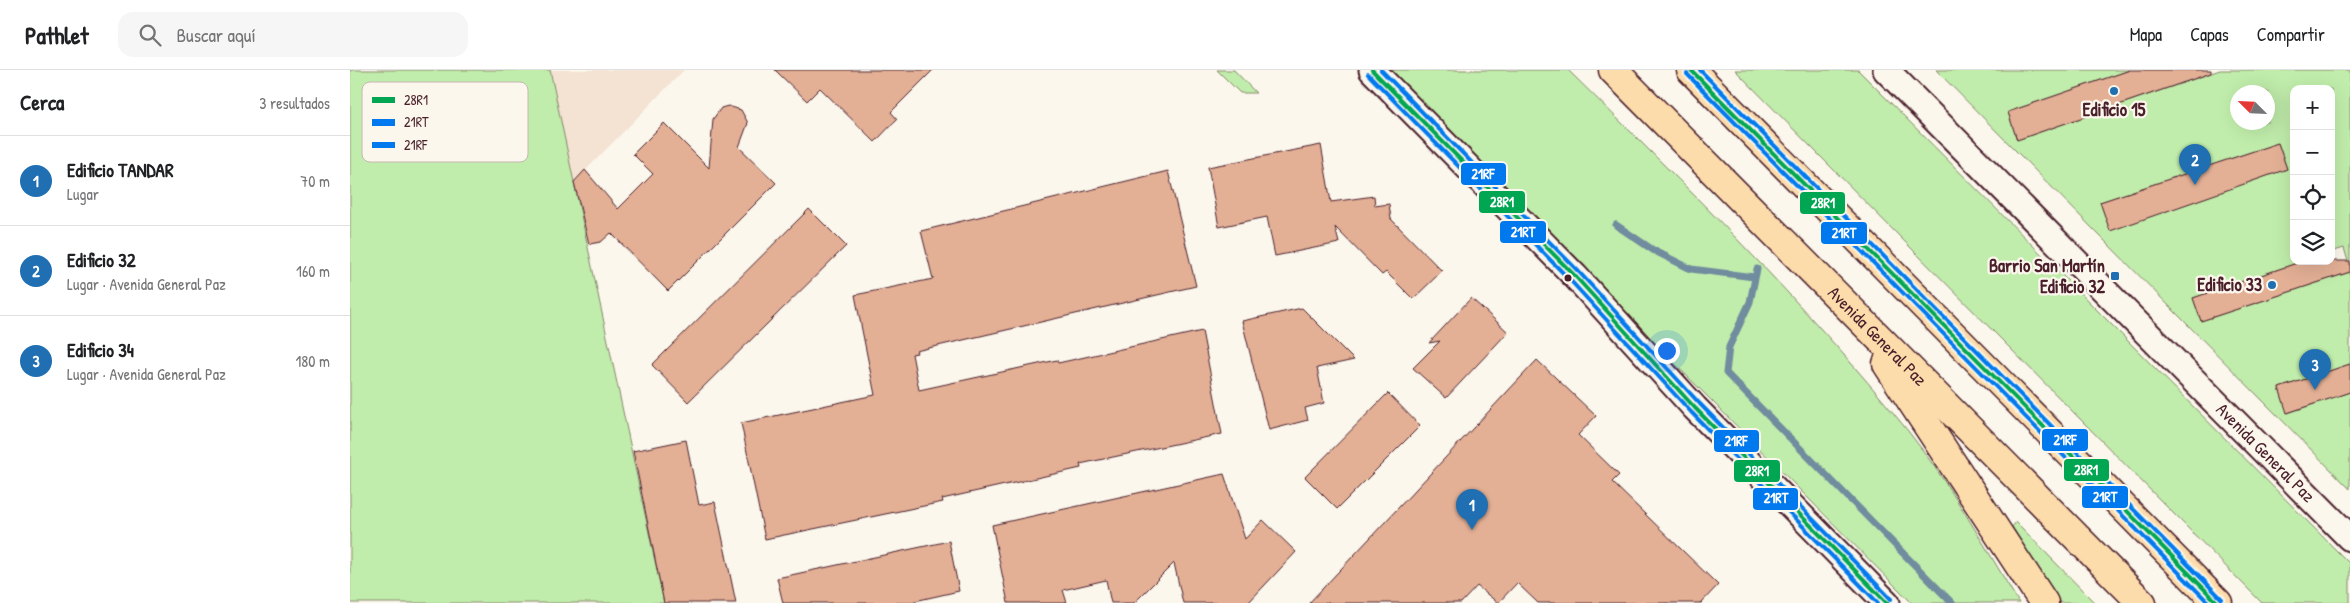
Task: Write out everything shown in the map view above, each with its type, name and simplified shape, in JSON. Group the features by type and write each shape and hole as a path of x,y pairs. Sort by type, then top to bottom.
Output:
{"highway":[{"name":"Avenida General Paz","path":"1613,70 2142,603"},
{"path":"1692,70 2218,603"},
{"path":"1850,309 2044,603"}],"street":[{"path":"1372,70 1576,276 1695,408 1887,603"},
{"name":"Avenida General Paz","path":"1886,70 2350,538"}],"shaded area":[{"path":"550,70 684,70 574,182"}],"green space":[{"path":"350,70 550,70 664,603 350,603"},
{"path":"1217,70 1234,70 1256,93 1240,93"},
{"path":"1384,70 1568,70 1743,246 1828,336 1868,383 1908,431 1938,472 2019,603 1912,603"},
{"path":"1735,70 1858,70 2350,564 2350,603 2262,603"},
{"path":"1936,70 2130,70 2008,112 2017,140 2220,70 2350,70 2350,268 2344,248 2335,251 2335,85 2290,85 2291,265 2193,298 2201,321 2350,272 2350,364 2279,388 2288,413 2350,392 2350,489","holes":["2278,143 2287,169 2110,230 2100,202"]},
{"path":"2016,522 2095,603 2060,603 2012,527"}],"building":[{"path":"775,70 933,70 891,112 897,119 875,142 820,88 807,101"},
{"name":"Edificio 15","path":"2130,70 2211,70 2211,73 2017,140 2008,112"},
{"path":"728,106 741,110 748,123 739,147 776,183 668,291 611,233 601,242 589,244 574,182 585,170 618,209 653,174 633,154 664,123 709,168 713,119 721,108"},
{"path":"2278,143 2287,169 2110,231 2100,202"},
{"path":"1321,145 1331,202 1374,196 1375,206 1389,204 1391,219 1442,271 1413,299 1386,272 1382,275 1335,227 1339,243 1275,256 1267,217 1219,227 1208,167"},
{"path":"1168,171 1196,286 916,351 917,353 912,354 919,390 1057,360 1058,363 1202,331 1222,434 1080,464 1081,468 942,499 943,502 765,539 741,423 875,395 855,295 933,279 921,231"},
{"path":"809,209 846,246 688,402 652,365"},
{"name":"Edificio 33","path":"2335,261 2350,261 2350,272 2201,321 2193,298 2291,265 2335,265"},
{"path":"1471,298 1508,332 1446,398 1413,368 1440,341 1429,343"},
{"path":"1302,308 1354,360 1317,368 1324,403 1305,408 1308,420 1269,430 1242,321"},
{"path":"1537,360 1596,416 1578,435 1619,475 1612,482 1718,585 1701,603 1538,603 1517,583 1498,603 1477,586 1461,603 1309,603"},
{"path":"2350,364 2350,392 2287,413 2279,388"},
{"path":"1388,393 1420,426 1337,509 1305,477"},
{"path":"686,440 699,505 715,502 736,603 664,603 633,451"},
{"path":"1224,474 1245,539 1263,520 1296,552 1248,603 1183,603 1174,563 1134,603 1111,603 1106,580 1063,590 1067,603 1008,603 992,525"},
{"path":"949,541 959,591 906,603 783,603 777,578"}],"waterway":[{"path":"1616,225 1653,250 1691,269 1754,277"},
{"path":"1757,269 1750,302 1729,347 1726,373 1952,603"}],"transit line":[{"name":"28R1","path":"1372,70 1575,276 1695,408 1887,603"},
{"name":"21RF","path":"1381,70 1579,272 1700,404 1891,599"},
{"name":"28R1","path":"1691,70 2218,603"},
{"name":"21RF","path":"1700,70 2222,599"},
{"name":"21RT","path":"1368,74 1570,280 1691,412 1878,603"},
{"name":"21RT","path":"1687,74 2209,603"}],"place":[{"name":"Edificio 15","path":"2114,91"},
{"name":"Edificio 32","path":"2195,185"},
{"name":"Barrio San Martín Edificio 32","path":"2115,276"},
{"name":"Edificio 33","path":"2272,285"},
{"name":"Edificio 34","path":"2315,390"},
{"name":"Edificio TANDAR","path":"1472,530"}]}
